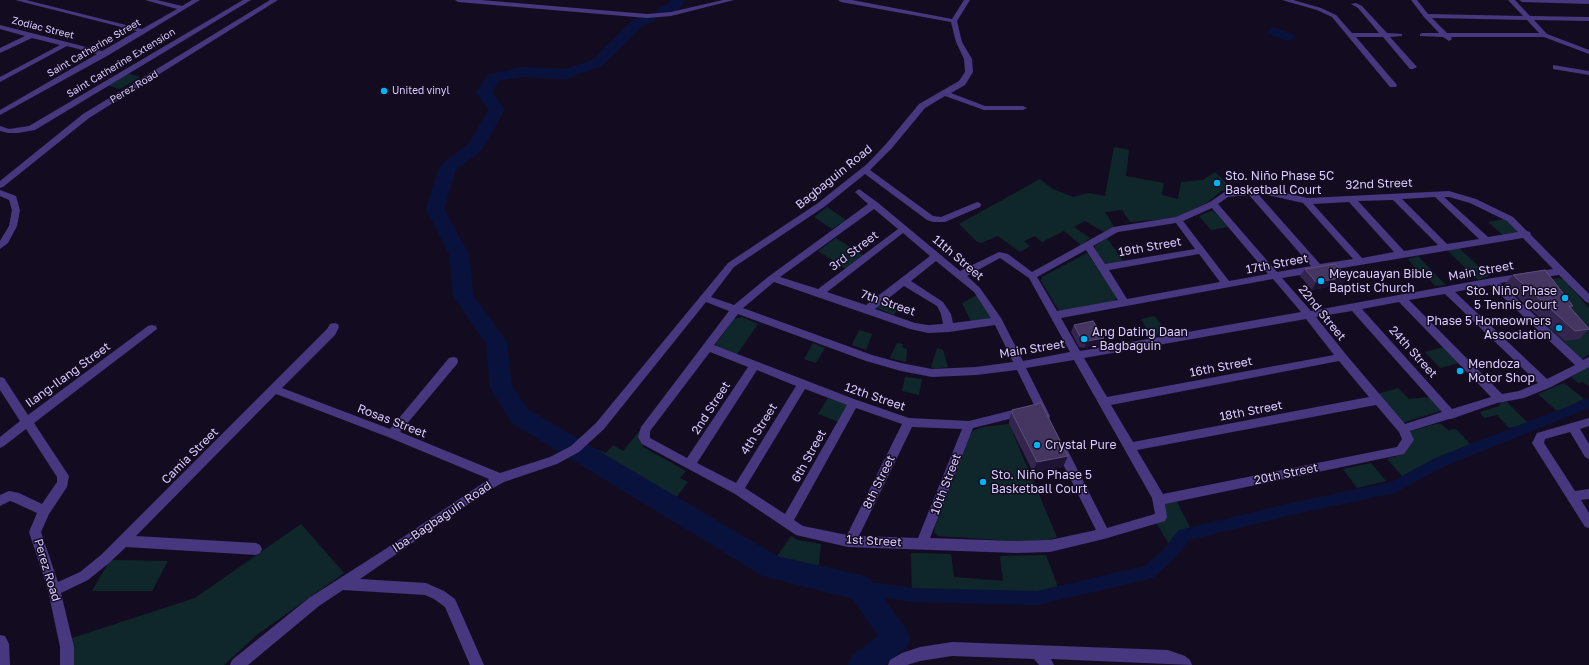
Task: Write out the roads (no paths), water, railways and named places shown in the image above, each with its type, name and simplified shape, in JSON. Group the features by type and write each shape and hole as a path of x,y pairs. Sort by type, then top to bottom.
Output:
{"street":[{"path":"18,0 144,31"},
{"path":"148,0 183,8"},
{"name":"Saint Catherine Street","path":"0,113 197,0"},
{"name":"Saint Catherine Extension","path":"0,128 18,131 32,128 248,0"},
{"name":"Perez Road","path":"0,184 86,116 275,0"},
{"path":"458,0 647,16 671,14 731,0"},
{"path":"841,0 954,21 960,9 967,0"},
{"path":"1286,0 1319,9 1334,16 1393,86"},
{"path":"1414,0 1426,16 1449,39"},
{"path":"1511,0 1545,35"},
{"path":"1522,0 1585,1"},
{"path":"1354,4 1360,7 1413,67"},
{"path":"1426,16 1589,19"},
{"name":"Bagbaguin Road","path":"718,279 731,265 804,216 864,170 889,146 922,106 962,83 969,72 968,58 959,42 954,21"},
{"name":"Zodiac Street","path":"0,27 104,54"},
{"path":"1350,35 1400,35"},
{"path":"1422,35 1449,39 1545,35 1589,52"},
{"path":"0,51 30,36"},
{"path":"0,80 66,44"},
{"path":"1556,67 1589,73"},
{"path":"945,93 984,108 1023,108"},
{"path":"864,170 930,218 936,220 942,220 977,205"},
{"path":"1250,191 1318,268"},
{"name":"32nd Street","path":"1032,276 1116,228 1178,220 1213,204 1226,194 1263,191 1306,201 1449,194 1472,201 1510,219 1527,234 1589,300"},
{"name":"11th Street","path":"859,192 961,275 977,290 998,321 1048,422"},
{"path":"0,193 13,198 16,210 14,226 5,241 0,246"},
{"path":"1437,194 1487,241"},
{"path":"1394,197 1446,248"},
{"path":"1350,198 1402,255"},
{"path":"1306,201 1361,262"},
{"name":"1st Street","path":"874,204 773,278 735,310 645,430 644,437 650,443 689,465 738,489 800,531 850,541 1016,547 1050,546 1104,534 1161,517 1160,500"},
{"name":"22nd Street","path":"1213,204 1308,314 1377,400 1403,429 1408,440"},
{"path":"1178,220 1200,251 1228,285"},
{"name":"3rd Street","path":"820,292 903,229"},
{"name":"17th Street","path":"1055,315 1318,268 1527,234"},
{"path":"1088,245 1124,302"},
{"name":"19th Street","path":"1103,268 1200,251"},
{"path":"961,275 999,255 1005,256 1032,276 1160,500"},
{"path":"867,310 936,256"},
{"name":"Main Street","path":"704,298 900,367 932,373 976,371 1020,365 1561,270"},
{"name":"7th Street","path":"773,278 820,292 914,326 948,328 998,321"},
{"name":"Iba-Bagbaguin Road","path":"237,665 314,602 391,552 484,487 500,478 553,461 575,449 600,426 718,279"},
{"path":"904,281 940,304 946,314 948,328"},
{"path":"1403,429 1500,399 1520,395 1586,363 1492,281"},
{"path":"1447,290 1545,384"},
{"path":"1402,298 1500,399"},
{"name":"24th Street","path":"1355,307 1451,415"},
{"name":"Camia Street","path":"54,590 84,576 105,560 331,332 334,327"},
{"name":"Ilang-Ilang Street","path":"0,443 152,329"},
{"name":"12th Street","path":"708,347 803,384 908,422 969,424 1041,407"},
{"name":"16th Street","path":"1104,402 1342,357"},
{"path":"392,434 453,362"},
{"name":"2nd Street","path":"689,465 755,365"},
{"name":"Perez Road","path":"0,381 63,476 62,483 44,511 35,532 54,590 67,647 67,665"},
{"name":"4th Street","path":"738,489 803,384"},
{"name":"Rosas Street","path":"274,389 392,434 500,478"},
{"name":"18th Street","path":"1131,448 1377,400"},
{"name":"6th Street","path":"787,522 854,403"},
{"name":"8th Street","path":"850,541 908,422"},
{"path":"1589,422 1540,436 1538,442 1589,523"},
{"name":"10th Street","path":"922,543 969,424"},
{"path":"1573,427 1589,454"},
{"path":"1055,436 1104,534"},
{"name":"20th Street","path":"1160,500 1400,451 1408,440"},
{"path":"1572,496 1589,494"},
{"path":"0,501 9,496 15,497 44,511"},
{"path":"124,541 256,549"},
{"path":"342,584 426,589 439,595 450,603 477,665"},
{"path":"0,641 2,660"},
{"path":"895,665 902,660 920,654 936,650 952,649 1168,657 1180,661 1185,665"},
{"path":"1037,652 1047,665"}],"waterway":[{"path":"663,12 673,7 679,0"},
{"path":"649,18 639,22 597,63 566,74 522,72 492,78 484,93 497,109 476,146 448,168 435,209 459,254 463,296 496,342 501,388 520,416 772,567 861,588 896,639 862,665"},
{"path":"861,588 914,595 1037,598 1149,572 1169,554 1184,535 1291,509 1394,487 1440,462 1589,403"}],"place":[{"name":"United vinyl","path":"384,91"},
{"name":"Sto. Niño Phase 5C Basketball Court","path":"1217,183"},
{"name":"Meycauayan Bible Baptist Church","path":"1321,281"},
{"name":"Sto. Niño Phase 5 Tennis Court","path":"1565,298"},
{"name":"Phase 5 Homeowners Association","path":"1559,328"},
{"name":"Ang Dating Daan - Bagbaguin","path":"1084,339"},
{"name":"Mendoza Motor Shop","path":"1460,371"},
{"name":"Crystal Pure","path":"1037,445"},
{"name":"Sto. Niño Phase 5 Basketball Court","path":"983,482"}]}
